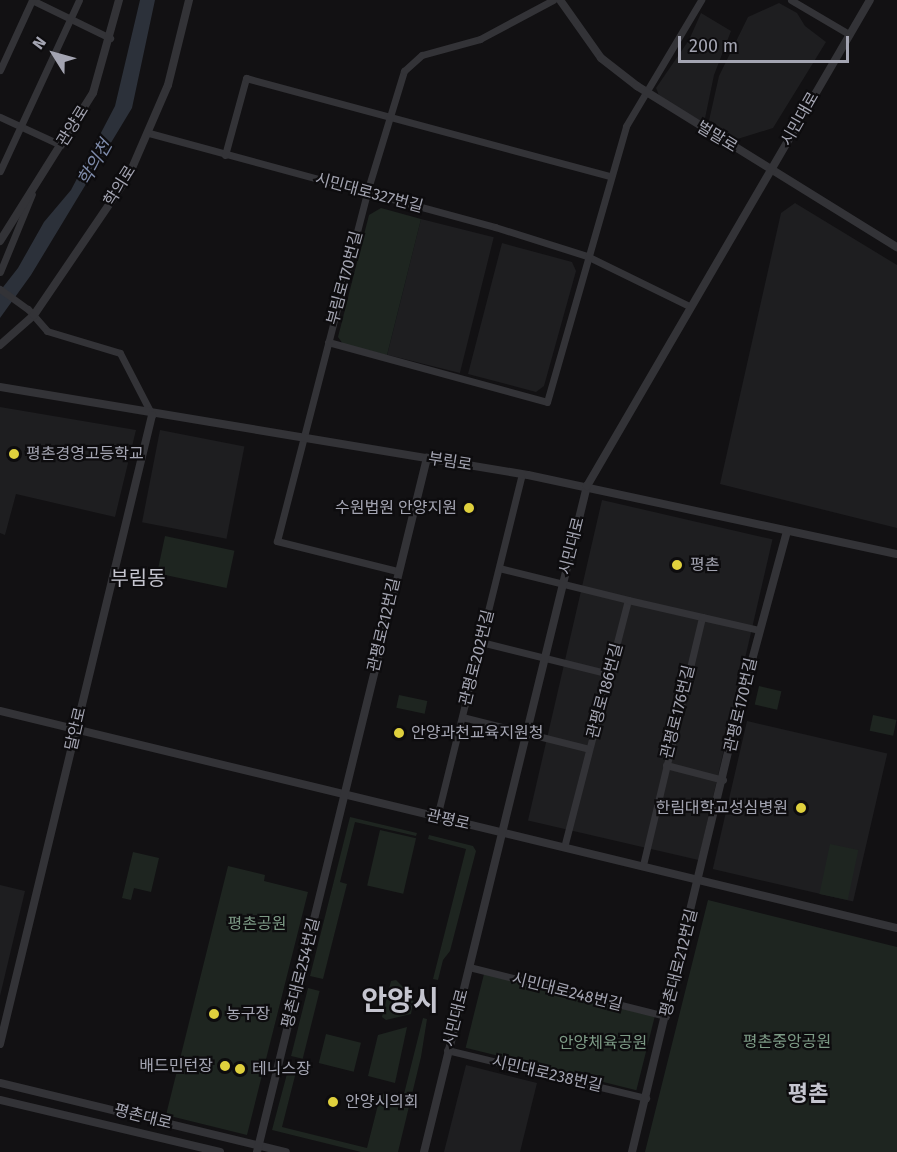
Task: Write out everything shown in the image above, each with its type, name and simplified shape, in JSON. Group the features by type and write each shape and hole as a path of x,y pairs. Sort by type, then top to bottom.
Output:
{"street":[{"path":"0,70 32,0 110,38"},
{"path":"0,171 79,0"},
{"name":"관양로","path":"0,241 93,93 119,0"},
{"name":"학의로","path":"0,345 31,312 129,175 168,85 189,0"},
{"name":"부림로170번길","path":"397,572 277,541 367,192 388,117 404,71 422,55 480,39 553,0"},
{"name":"벌말로","path":"560,0 601,58 645,92 897,247"},
{"path":"328,342 547,402 609,176 626,126 701,0"},
{"path":"791,0 849,34"},
{"name":"시민대로","path":"424,1152 500,831 587,486 689,306 870,0"},
{"path":"225,154 246,78 609,176"},
{"path":"0,117 61,145"},
{"name":"시민대로327번길","path":"149,132 587,256 689,306"},
{"path":"0,272 34,188"},
{"path":"0,289 31,312 47,331 120,353 152,415"},
{"name":"부림로","path":"0,387 152,415 427,458 587,486 897,554"},
{"name":"달안로","path":"0,1044 152,415"},
{"name":"관평로212번길","path":"344,794 427,458"},
{"name":"관평로202번길","path":"437,817 522,474"},
{"name":"관평로170번길","path":"699,880 759,630 787,531"},
{"path":"499,568 759,630"},
{"name":"관평로186번길","path":"564,848 628,600"},
{"name":"관평로176번길","path":"643,865 702,617"},
{"path":"480,642 609,674"},
{"name":"관평로","path":"0,711 897,928"},
{"path":"462,717 589,749"},
{"path":"666,765 723,780"},
{"name":"평촌대로254번길","path":"258,1149 344,794"},
{"name":"평촌대로212번길","path":"632,1152 699,880"},
{"name":"시민대로248번길","path":"469,968 666,1016"},
{"name":"시민대로238번길","path":"447,1050 646,1098"},
{"name":"평촌대로","path":"0,1083 258,1149 286,1152"},
{"name":"평촌대로","path":"0,1100 220,1152"},
{"path":"417,1152 426,1140"},
{"path":"426,1140 429,1152"}],"shaded area":[{"path":"779,3 797,13 805,26 826,42 773,128 731,141 708,125 719,76 748,17"},
{"path":"701,13 731,31 714,75 704,123 660,98 656,88 689,40"},
{"path":"795,203 897,265 897,528 720,484 781,213"},
{"path":"421,219 494,237 460,373 387,355"},
{"path":"502,243 572,262 576,271 544,386 536,392 468,374"},
{"path":"0,407 136,430 115,517 16,494 5,535 0,533"},
{"path":"160,430 244,446 226,539 142,522"},
{"path":"602,500 773,539 699,860 528,821"},
{"name":"한림대학교성심병원","path":"747,721 887,753 853,901 713,869"},
{"path":"0,885 25,891 0,996"},
{"path":"466,1065 537,1083 520,1152 444,1152"}],"green space":[{"path":"381,208 421,219 387,355 343,344 338,337 369,215"},
{"path":"165,536 234,551 227,588 157,573"},
{"path":"759,686 781,691 777,710 755,705"},
{"path":"399,695 427,701 425,714 396,708"},
{"path":"873,715 896,720 893,736 870,731"},
{"path":"350,817 417,833 416,836 355,822 340,882 347,884 323,979 310,976"},
{"path":"380,830 416,838 403,894 367,886"},
{"path":"429,835 473,846 476,851 450,951 443,960 438,980 433,979 466,849 428,839"},
{"path":"830,844 858,850 848,900 819,894"},
{"path":"133,852 159,858 151,892 134,888 131,900 122,898"},
{"name":"평촌공원","path":"228,866 265,875 264,881 308,892 247,1135 166,1115"},
{"name":"평촌중앙공원","path":"708,900 897,947 897,1152 645,1152"},
{"name":"안양체육공원","path":"484,974 655,1017 636,1090 466,1048"},
{"path":"396,980 414,998 411,1014 386,1020 382,1017 391,981"},
{"path":"308,988 320,991 303,1059 291,1056"},
{"path":"423,1018 427,1019 421,1057 398,1152 361,1152 272,1130 288,1070 296,1072 282,1127 367,1148 381,1093 403,1098"},
{"path":"407,1027 395,1083 368,1076 378,1035"},
{"path":"326,1034 361,1043 354,1072 319,1063"}],"water":[{"name":"학의천","path":"140,0 155,0 132,108 31,275 0,318 0,291 18,268 44,222 71,190 115,106"}],"place":[{"name":"평촌경영고등학교","path":"14,454"},
{"name":"수원법원 안양지원","path":"469,508"},
{"name":"평촌","path":"677,565"},
{"name":"안양과천교육지원청","path":"399,733"},
{"name":"한림대학교성심병원","path":"801,808"},
{"name":"농구장","path":"214,1014"},
{"name":"배드민턴장","path":"225,1066"},
{"name":"테니스장","path":"240,1069"},
{"name":"안양시의회","path":"333,1102"}],"district":[{"name":"부림동","path":"138,578"},
{"name":"안양시","path":"400,1001"},
{"name":"평촌","path":"808,1094"}]}
